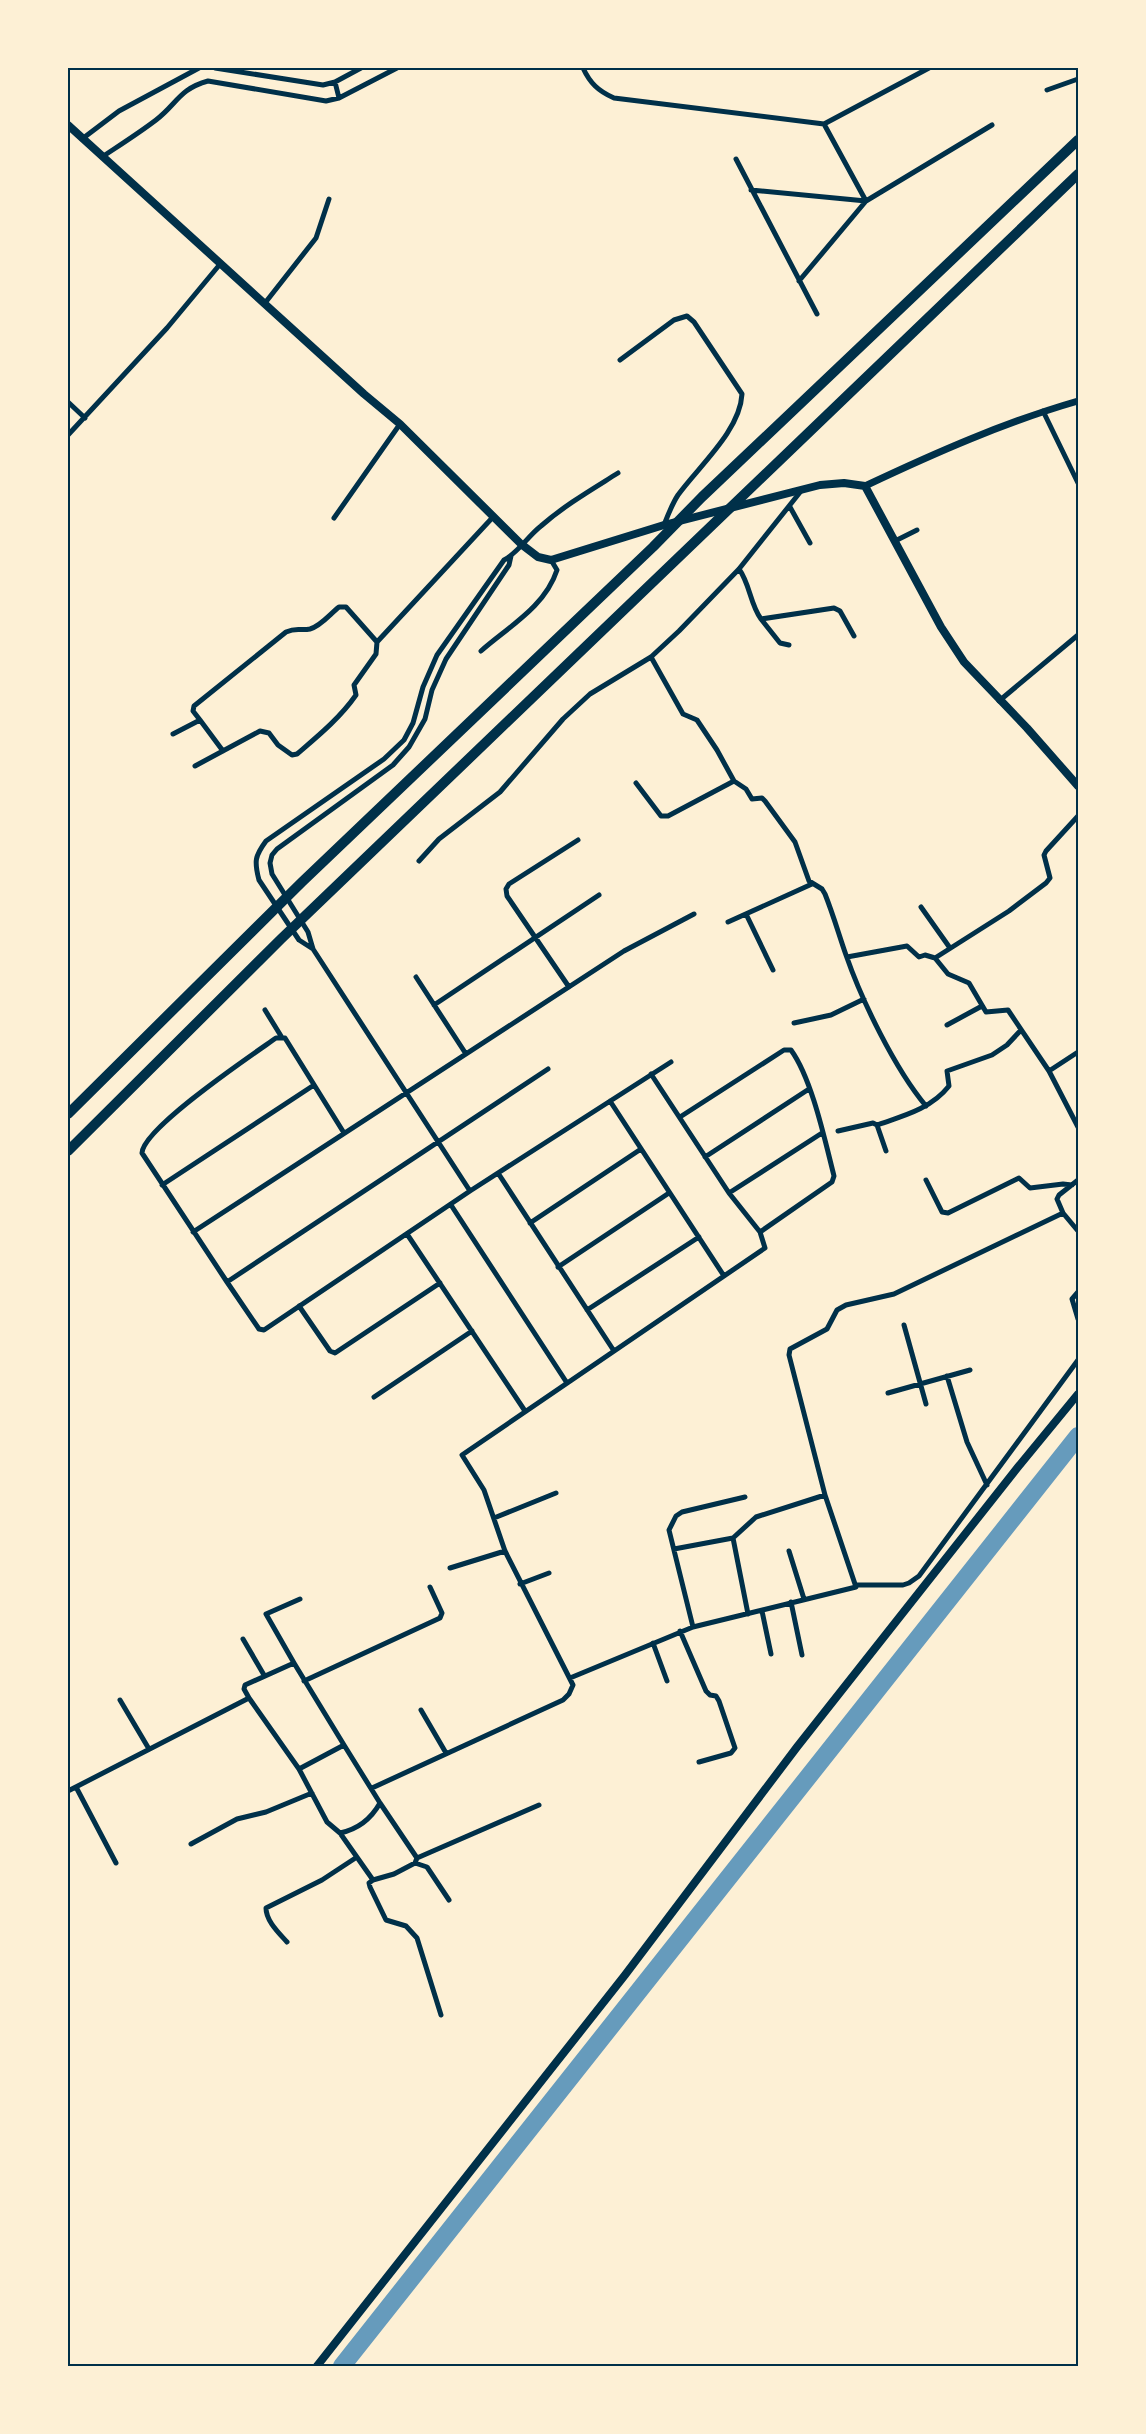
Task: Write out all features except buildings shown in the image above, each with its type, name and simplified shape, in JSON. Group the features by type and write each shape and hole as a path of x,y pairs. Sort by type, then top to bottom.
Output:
{"highway":[{"path":"68,1114 302,882 653,547 702,497 1078,140"},
{"path":"68,1151 281,939 1078,174"}],"main road":[{"path":"68,125 400,424 493,518 538,557 551,560 664,525 820,485 844,483 865,486 941,627 964,663 1027,728 1078,786"},
{"path":"317,2367 619,1984 797,1747 1078,1394"}],"street":[{"path":"82,139 119,111 199,68"},
{"path":"215,68 323,85 361,68"},
{"path":"102,157 158,119 186,89 208,81 326,101 339,98 397,68"},
{"path":"583,68 590,82 602,93 614,98 824,124 929,68"},
{"path":"1047,90 1078,79"},
{"path":"334,82 339,98"},
{"path":"824,124 866,201"},
{"path":"799,281 866,201 992,125"},
{"path":"736,159 817,314"},
{"path":"751,190 866,201"},
{"path":"266,303 312,243 329,199"},
{"path":"68,435 167,328 221,263"},
{"path":"620,360 674,320 687,316 694,321 742,394 742,404 736,418 677,496 664,525"},
{"path":"865,486 931,455 1044,411 1078,401"},
{"path":"68,402 85,418"},
{"path":"1044,411 1078,483"},
{"path":"334,518 400,424"},
{"path":"313,949 299,940 259,880 256,854 266,841 384,759 404,740 413,723 423,687 437,655 504,560 573,501 618,473"},
{"path":"419,861 439,839 500,792 563,719 590,694 651,657 679,632 739,569 801,491"},
{"path":"790,507 810,543"},
{"path":"376,642 493,518"},
{"path":"895,541 917,530"},
{"path":"470,1191 313,949 308,932 272,874 272,855 295,835 393,765 409,747 425,719 432,690 446,659 509,565 511,556"},
{"path":"481,651 522,619 542,597 554,580 557,570 551,560"},
{"path":"739,569 746,579 749,594 761,619 780,643 789,645"},
{"path":"195,766 223,751 260,731 269,733 278,745 291,755 297,754 333,723 352,701 356,694 354,686 376,654 376,642 346,607 339,607 316,626 307,630 297,627 286,632 194,706 193,711 223,751"},
{"path":"761,619 834,608 840,611 854,636"},
{"path":"999,701 1078,635"},
{"path":"651,657 683,714 697,720 734,780 746,789 753,799 762,798 774,810 795,842 805,874 812,884 822,889 825,894 864,999 895,1060 915,1093 926,1106"},
{"path":"173,734 200,720"},
{"path":"636,783 661,816 668,816 734,780"},
{"path":"935,958 1046,884 1050,878 1044,855 1078,816"},
{"path":"570,987 507,896 506,889 509,884 578,840"},
{"path":"728,922 812,884"},
{"path":"434,1005 599,895"},
{"path":"921,907 950,948"},
{"path":"193,1232 624,951 694,914"},
{"path":"746,914 772,970"},
{"path":"847,957 907,946 919,957 925,955 935,958 948,974 969,983 986,1012 1008,1010 1049,1071 1078,1127"},
{"path":"416,977 466,1054"},
{"path":"794,1023 831,1015 864,999"},
{"path":"947,1025 982,1005"},
{"path":"265,1010 344,1133"},
{"path":"838,1131 868,1123 877,1125 918,1111 949,1086 947,1071 992,1055 1007,1045 1021,1030"},
{"path":"281,1036 199,1092 146,1141 142,1153 261,1330 470,1191 671,1062"},
{"path":"680,1117 784,1050 791,1050 796,1056 809,1089 834,1176 832,1182 760,1232"},
{"path":"1049,1071 1078,1052"},
{"path":"227,1282 548,1069"},
{"path":"372,1788 563,1700 573,1685 520,1584 505,1551 484,1490 462,1455 765,1248 760,1232 729,1193 651,1074"},
{"path":"162,1185 314,1085"},
{"path":"705,1157 809,1089"},
{"path":"610,1101 724,1276"},
{"path":"877,1125 886,1150"},
{"path":"729,1193 822,1133"},
{"path":"530,1223 641,1149"},
{"path":"498,1173 614,1351"},
{"path":"926,1180 942,1212 948,1213 1019,1178 1030,1188 1072,1185"},
{"path":"1078,1180 1057,1199 1063,1213 1078,1231"},
{"path":"558,1267 669,1192"},
{"path":"451,1205 567,1383"},
{"path":"856,1585 825,1495 789,1354 790,1349 827,1329 837,1310 846,1305 894,1294 1063,1213"},
{"path":"407,1234 525,1411"},
{"path":"587,1310 699,1238"},
{"path":"299,1306 330,1351 335,1353 440,1283"},
{"path":"1078,1292 1072,1299 1078,1319"},
{"path":"904,1325 926,1404"},
{"path":"374,1397 472,1331"},
{"path":"570,1678 693,1627 853,1589 856,1585 903,1586 909,1583 925,1567 1078,1360"},
{"path":"888,1393 970,1370"},
{"path":"947,1377 968,1442 987,1485"},
{"path":"494,1518 556,1493"},
{"path":"674,1549 733,1538 749,1522 763,1513 825,1495"},
{"path":"693,1627 669,1530 676,1516 682,1512 745,1497"},
{"path":"733,1538 748,1614"},
{"path":"450,1568 505,1551"},
{"path":"789,1551 804,1599"},
{"path":"520,1584 549,1573"},
{"path":"304,1681 440,1618 442,1613 430,1587"},
{"path":"300,1599 266,1614 304,1681 416,1860 427,1867 450,1900"},
{"path":"791,1602 802,1655"},
{"path":"762,1611 771,1654"},
{"path":"680,1631 706,1691 716,1696 719,1701 735,1748 731,1753 699,1761"},
{"path":"243,1639 264,1675"},
{"path":"653,1643 667,1681"},
{"path":"294,1664 264,1675 245,1685 244,1689 299,1769 327,1822 340,1833 373,1880"},
{"path":"68,1791 249,1698"},
{"path":"120,1700 149,1749"},
{"path":"422,1710 446,1753"},
{"path":"299,1769 344,1745"},
{"path":"76,1787 116,1863"},
{"path":"191,1844 237,1819 266,1812 312,1792"},
{"path":"340,1833 351,1830 366,1821 381,1803"},
{"path":"441,2015 417,1938 406,1926 399,1922 386,1920 369,1883 394,1874 416,1860 539,1805"},
{"path":"288,1942 274,1927 266,1913 266,1908 322,1880 357,1857"}],"waterway":[{"path":"342,2366 1078,1436"}]}
